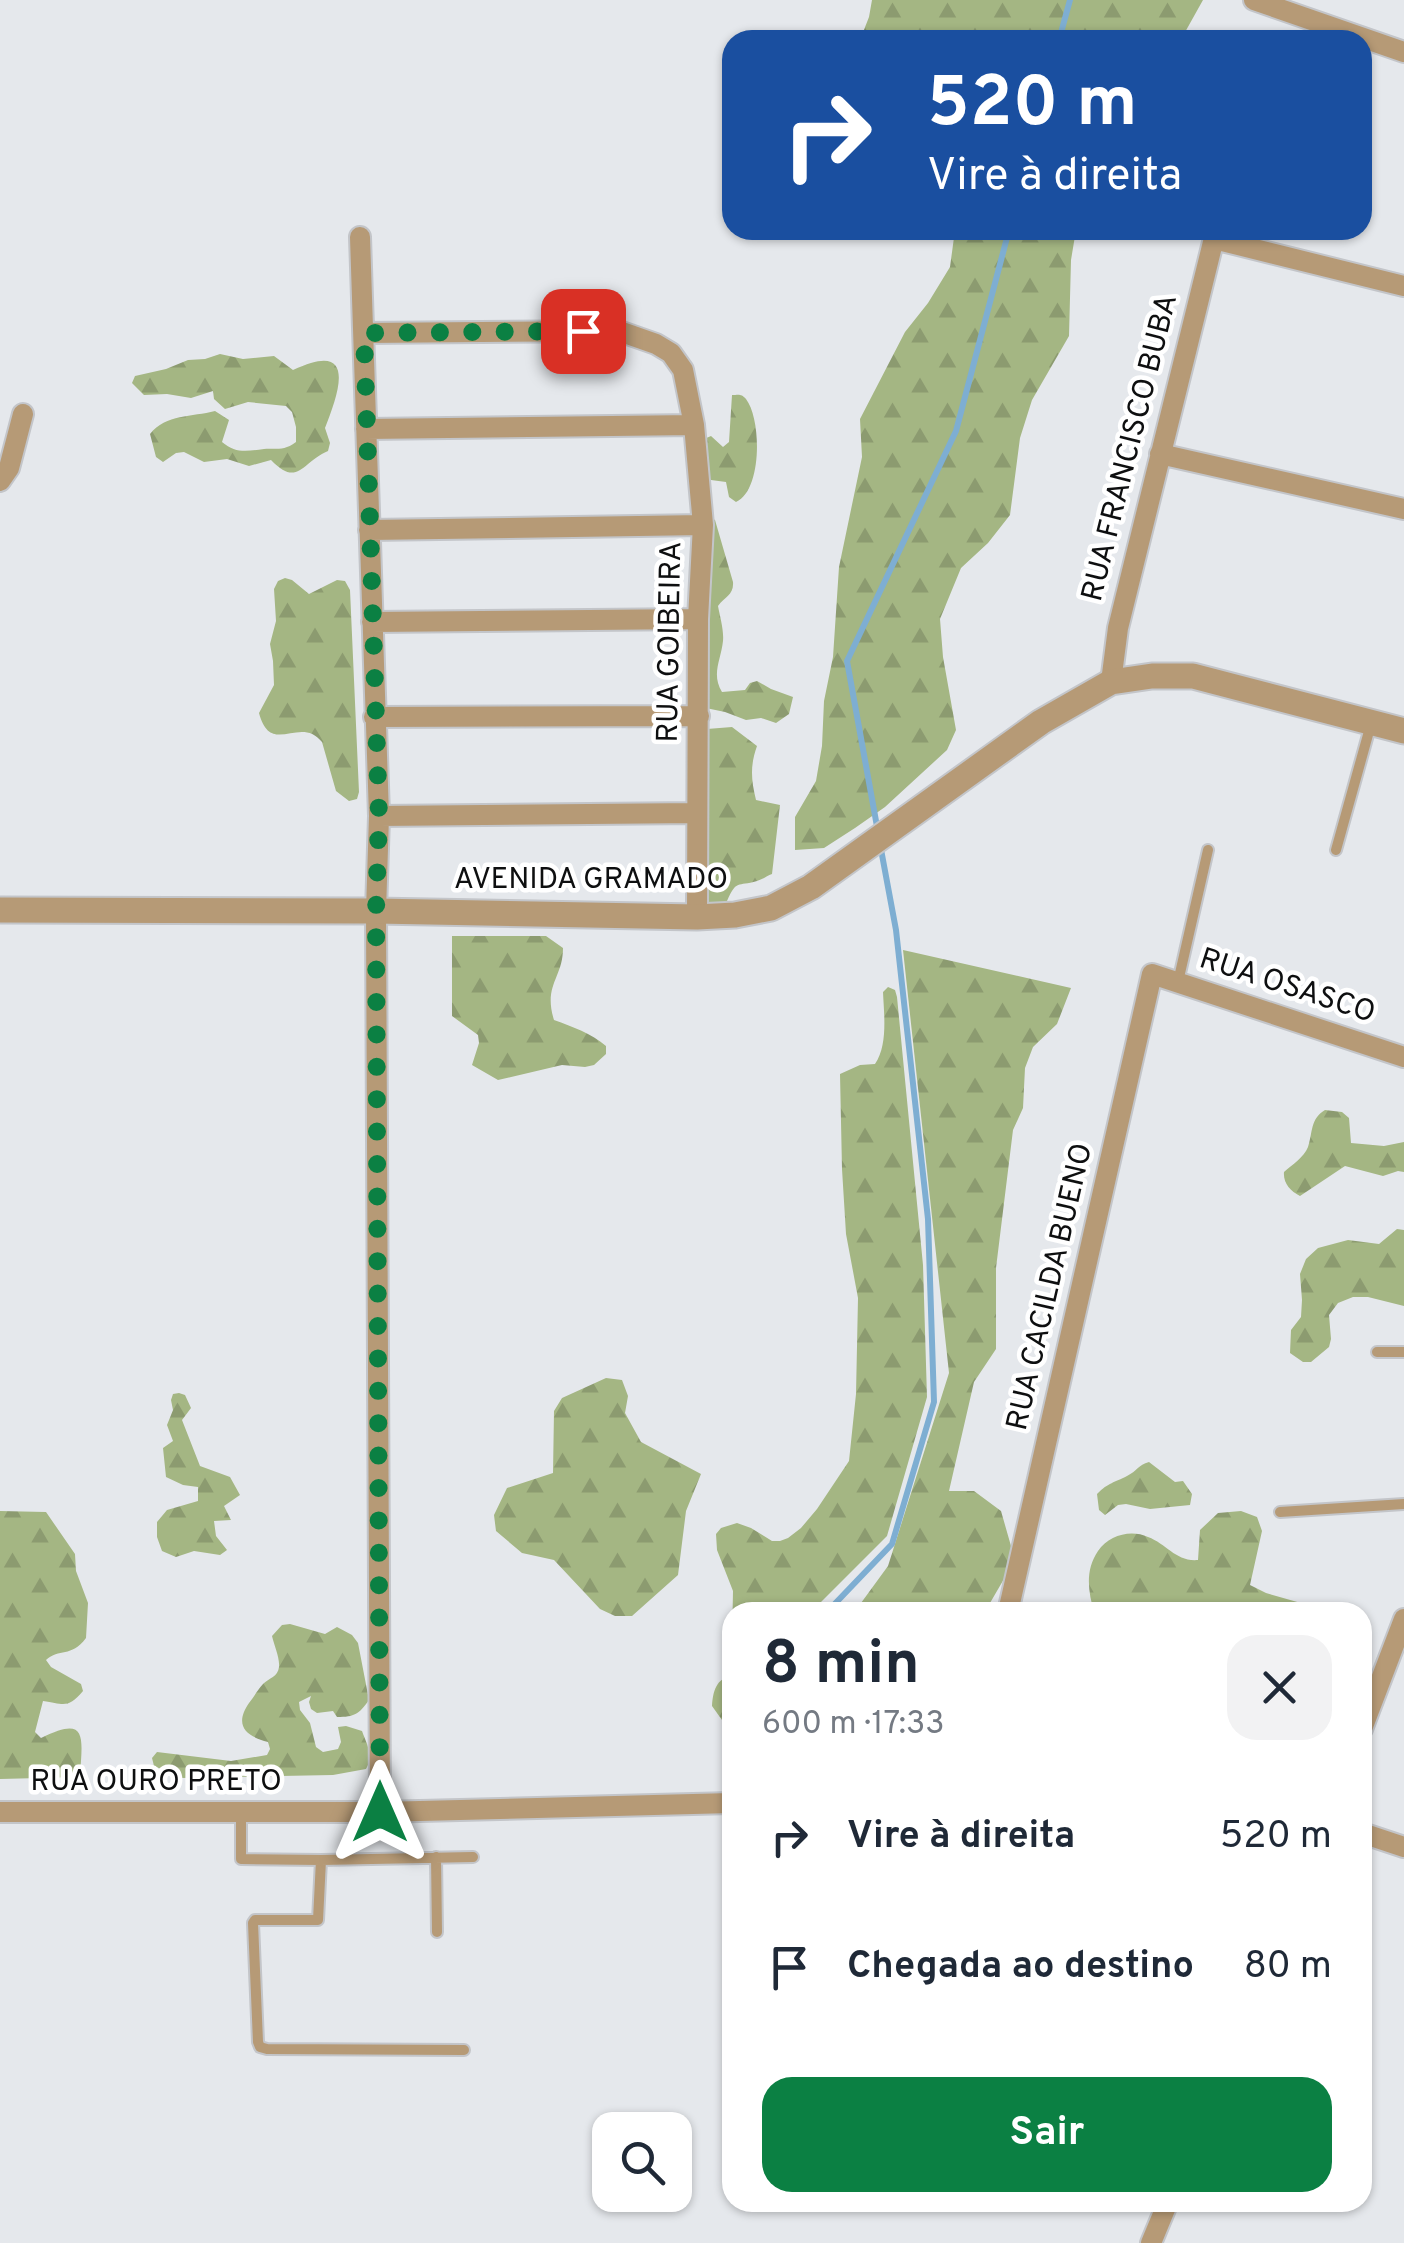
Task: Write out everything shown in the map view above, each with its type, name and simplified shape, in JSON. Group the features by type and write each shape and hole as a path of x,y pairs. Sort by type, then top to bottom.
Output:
{"street":[{"path":"1254,0 1341,30"},
{"path":"1372,41 1404,52"},
{"path":"360,237 379,816 376,912 380,1812"},
{"name":"RUA FRANCISCO BUBA","path":"1111,682 1118,628 1214,240"},
{"path":"1237,240 1404,286"},
{"name":"RUA GOIBEIRA","path":"364,333 620,331 656,344 683,370 694,424 703,525 698,619 698,918"},
{"path":"0,482 9,468 23,414"},
{"path":"366,430 694,424"},
{"path":"1160,454 1404,509"},
{"path":"369,530 703,525"},
{"path":"372,622 698,619"},
{"name":"AVENIDA GRAMADO","path":"0,910 698,918 734,915 771,908 811,888 1041,722 1111,682 1193,676 1404,731"},
{"path":"374,717 699,716"},
{"path":"379,816 696,813"},
{"name":"RUA OSASCO","path":"1152,974 1404,1056"},
{"name":"RUA CACILDA BUENO","path":"1010,1602 1152,974"},
{"path":"1372,1706 1400,1642 1404,1618"},
{"name":"RUA OURO PRETO","path":"0,1812 380,1812 722,1803"},
{"path":"1372,1837 1404,1848"},
{"path":"1151,2243 1164,2212"}],"lane":[{"path":"1336,850 1371,722"},
{"path":"1178,982 1208,850"},
{"path":"1377,1352 1404,1352"},
{"path":"1280,1512 1404,1504"},
{"path":"241,1812 241,1860 472,1857"},
{"path":"436,1858 436,1932"},
{"path":"321,1860 318,1920 253,1923 260,2047 464,2050"}],"green space":[{"path":"872,0 1203,0 1186,30 864,30"},
{"path":"954,240 1074,240 1069,336 1032,400 1020,438 1010,515 961,568 940,619 956,730 947,750 885,807 855,828 824,848 795,850 795,817 816,781 822,746 839,567 862,457 860,419 905,332 950,267"},
{"path":"220,354 243,359 274,356 293,370 314,362 335,365 338,386 325,428 330,443 328,451 294,472 271,460 249,466 227,459 204,462 184,452 163,462 156,457 150,434 156,428 172,420 215,411 229,420 222,442 237,450 281,448 296,442 292,412 286,406 248,402 225,409 214,399 213,391 191,398 144,395 132,383 135,376"},
{"path":"732,395 746,399 757,438 751,484 736,502 729,497 726,482 705,476 704,439 711,436 723,447 729,442"},
{"path":"708,516 715,520 733,582 731,593 718,606 723,637 719,685 722,692 745,690 757,681 793,697 789,714 776,723 761,718 746,720 701,707"},
{"path":"285,578 309,594 337,580 345,581 350,590 357,799 349,801 336,791 322,742 305,732 271,733 259,713 274,685 270,644 276,621 274,589"},
{"path":"732,727 757,746 752,773 756,800 780,805 772,874 738,885 727,901 713,905 706,902 707,729"},
{"path":"452,936 546,936 563,948 551,998 554,1020 594,1037 606,1046 606,1054 594,1065 562,1065 498,1080 472,1065 478,1035 452,1016"},
{"path":"903,950 1071,988 1057,1024 1033,1047 1025,1068 1023,1108 1013,1130 996,1268 996,1349 974,1382 949,1491 974,1491 1001,1511 1015,1560 991,1602 862,1602 888,1566 949,1373"},
{"path":"888,987 895,990 897,997 923,1265 927,1397 887,1536 821,1602 733,1602 716,1534 737,1523 772,1541 788,1538 817,1509 849,1461 856,1394 858,1298 846,1234 840,1074 860,1065 875,1064 884,1039 883,992"},
{"path":"1325,1110 1342,1112 1349,1118 1351,1143 1384,1146 1404,1142 1404,1172 1383,1176 1345,1166 1300,1196 1293,1192 1284,1172 1306,1151 1314,1122"},
{"path":"1397,1229 1404,1230 1404,1306 1368,1297 1338,1303 1329,1315 1329,1347 1311,1362 1303,1362 1290,1353 1291,1330 1301,1317 1300,1274 1306,1259 1318,1248 1348,1240 1379,1244"},
{"path":"606,1378 622,1380 628,1396 625,1413 641,1442 701,1474 686,1511 678,1575 632,1616 615,1616 600,1609 554,1560 522,1553 496,1531 494,1515 507,1488 553,1473 554,1411 562,1398"},
{"path":"173,1394 185,1395 191,1408 182,1420 200,1466 230,1477 240,1495 224,1506 231,1520 214,1521 216,1536 227,1550 220,1555 194,1551 176,1557 162,1551 157,1537 157,1522 167,1510 198,1501 198,1487 166,1477 163,1448 173,1441 167,1425 173,1410"},
{"path":"1149,1462 1175,1482 1183,1481 1192,1494 1190,1505 1150,1509 1126,1504 1105,1515 1099,1510 1097,1494"},
{"path":"0,1511 46,1512 75,1554 76,1571 88,1603 86,1638 70,1651 46,1660 81,1684 83,1691 69,1703 43,1701 35,1732 41,1738 68,1728 79,1734 80,1777 0,1779"},
{"path":"1241,1511 1257,1517 1262,1531 1250,1585 1298,1602 1092,1602 1089,1573 1098,1551 1108,1541 1128,1534 1141,1535 1184,1558 1198,1560 1200,1530 1218,1513"},
{"path":"282,1625 325,1634 337,1627 358,1643 369,1700 362,1709 337,1717 333,1711 317,1713 311,1709 311,1696 299,1702 316,1747 323,1752 338,1749 338,1727 362,1731 370,1755 366,1769 333,1775 182,1778 154,1766 152,1758 157,1752 231,1761 267,1755 268,1742 248,1733 242,1718 259,1688 278,1670 272,1636"},
{"path":"722,1679 722,1720 712,1706 716,1686"}],"waterway":[{"path":"1062,30 1070,0"},
{"path":"878,832 847,661 956,431 1006,240"},
{"path":"837,1602 892,1544 934,1402 928,1219 896,930 880,844"}],"route":[{"path":"380,1812 376,912 379,816 364,333 583,331"}]}
